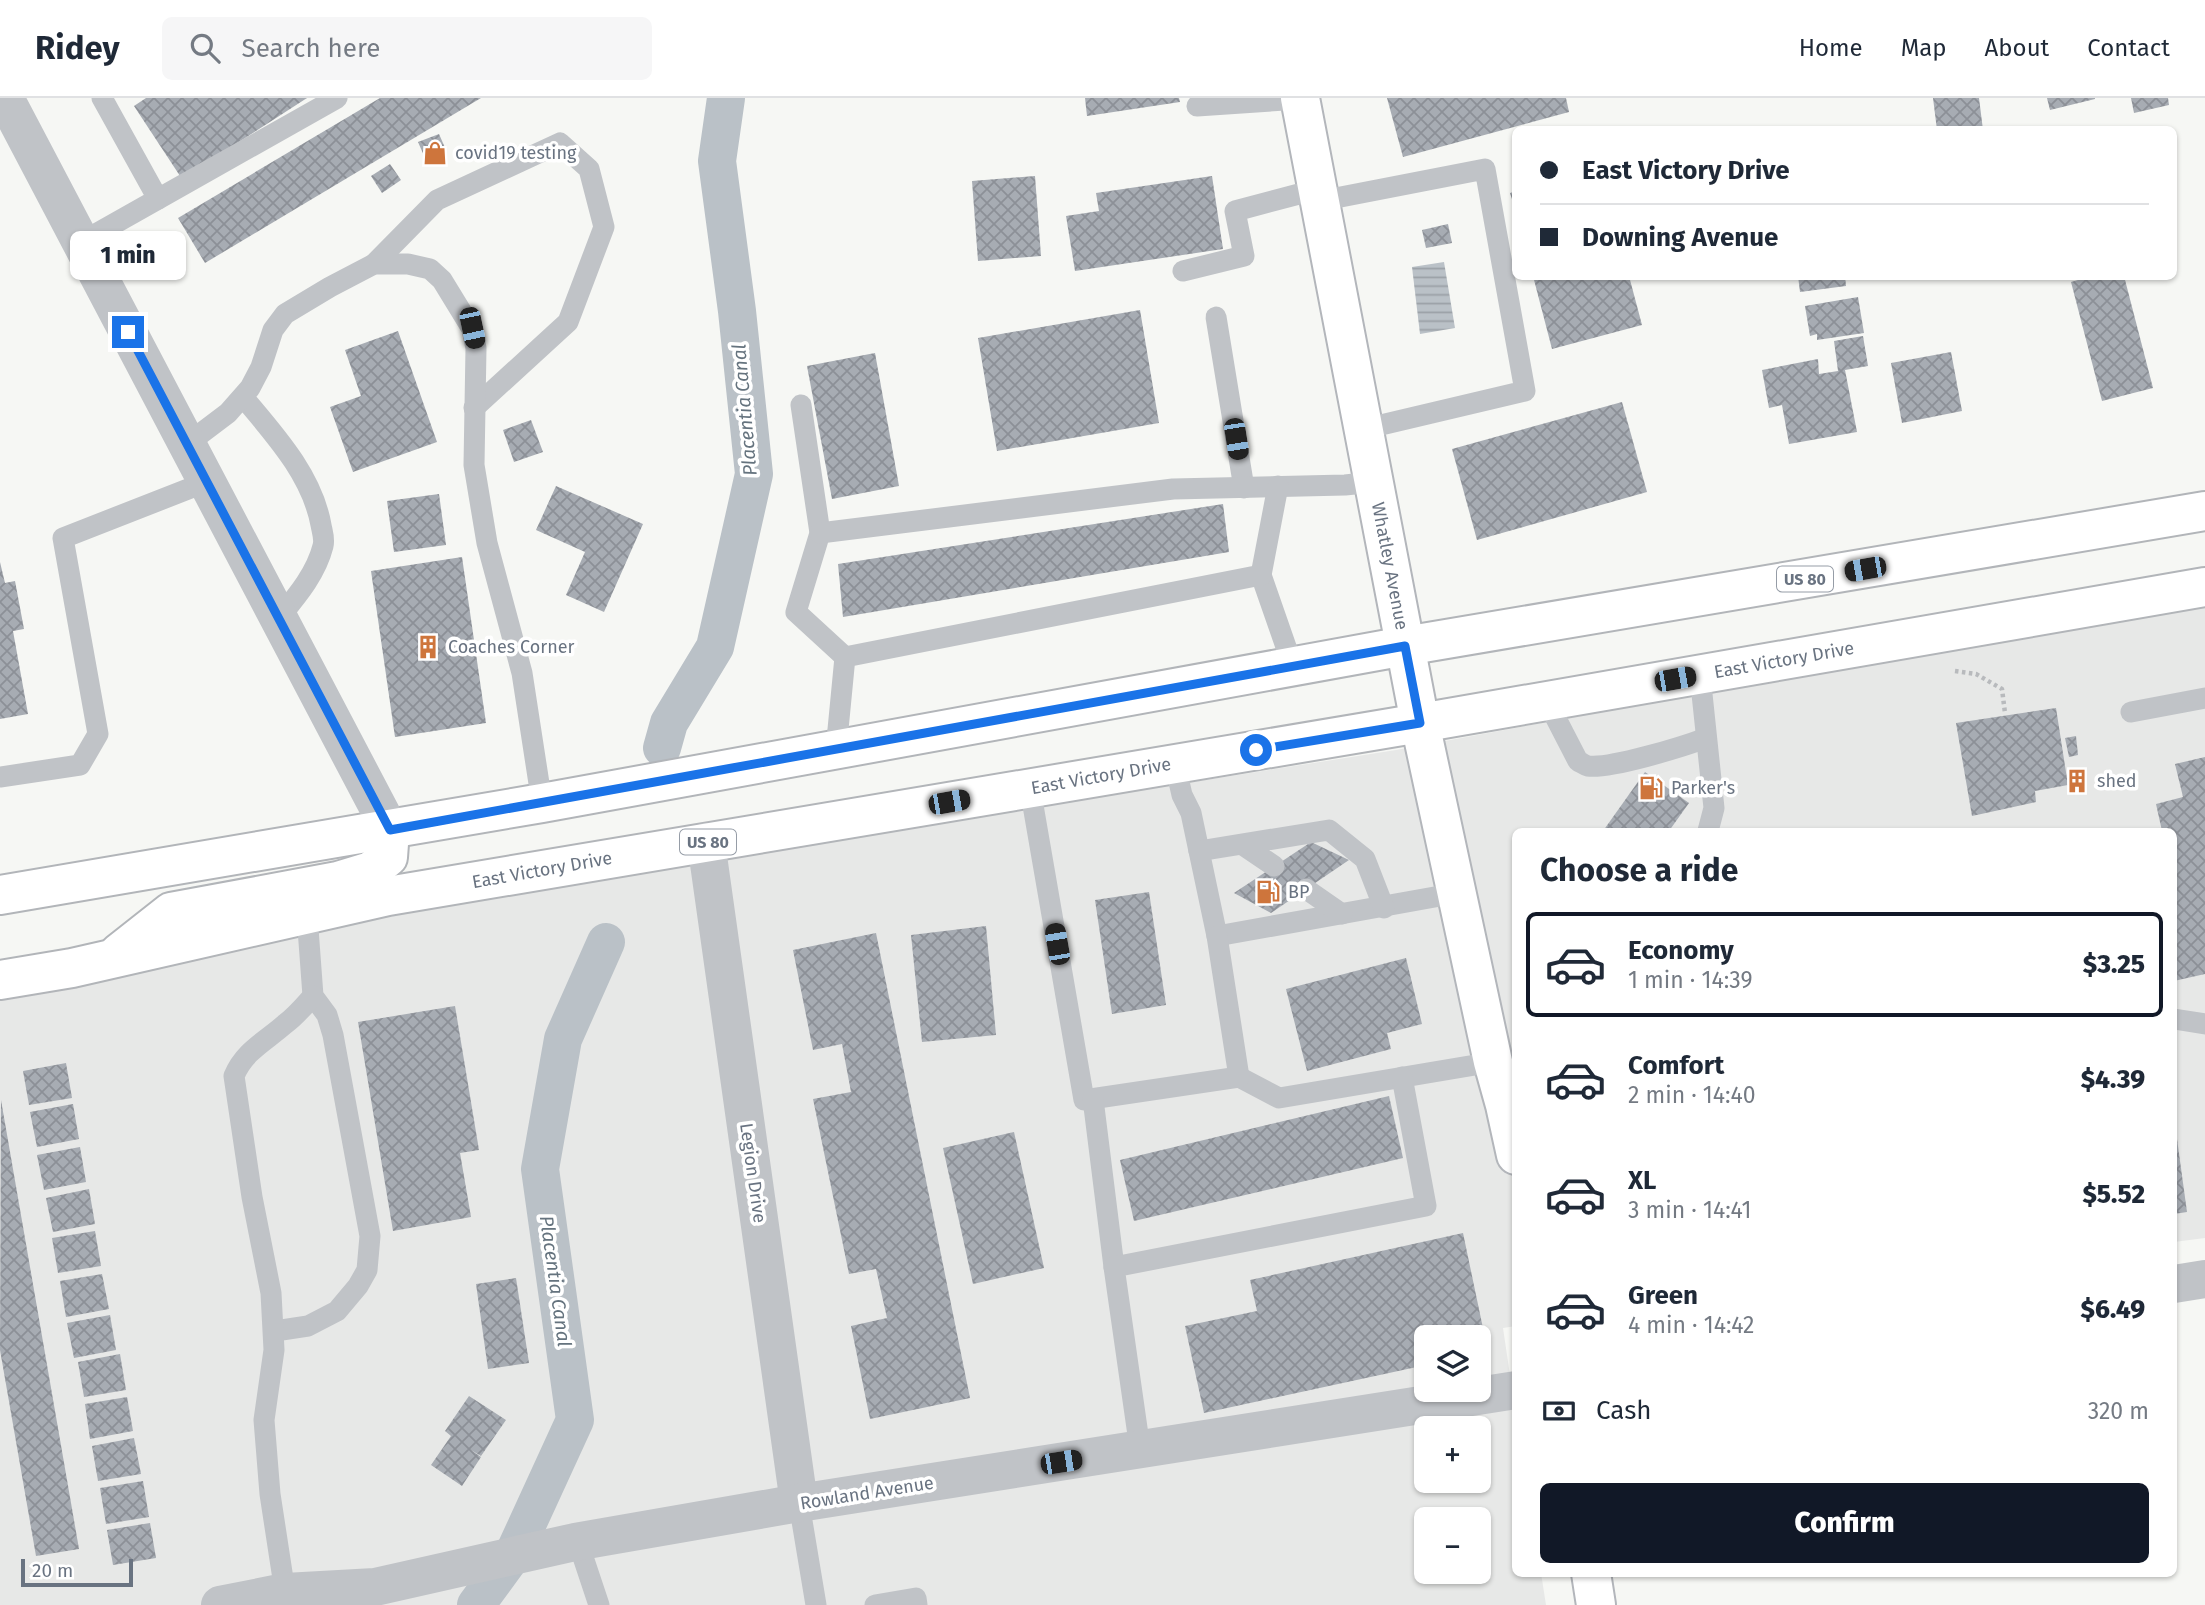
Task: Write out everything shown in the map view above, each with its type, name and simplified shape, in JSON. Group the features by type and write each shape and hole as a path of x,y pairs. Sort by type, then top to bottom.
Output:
{"main road":[{"name":"Whatley Avenue","path":"1300,98 1420,723 1493,1062 1510,1104"},
{"name":"US 80","path":"0,895 390,830 1405,646 2205,511"},
{"name":"East Victory Drive","path":"0,980 72,968 388,896 1420,723 2205,587"},
{"path":"112,959 171,912 338,881 371,871 388,857 390,830"},
{"path":"1592,1577 1596,1605"}],"street":[{"path":"5,98 390,830"},
{"name":"Legion Drive","path":"706,842 799,1503"},
{"path":"2177,1284 2205,1279"},
{"name":"Rowland Avenue","path":"220,1605 285,1592 375,1587 576,1542 799,1503 1512,1391"}],"lane":[{"path":"102,98 158,199"},
{"path":"80,243 337,98"},
{"path":"1197,106 1300,98"},
{"path":"187,444 228,413 243,397 261,367 273,330 285,314 374,264 437,200 560,143 589,169 604,227 568,322 474,408"},
{"path":"1183,271 1244,256 1235,211 1485,169 1525,391 1364,429"},
{"path":"374,264 408,264 430,269 442,280 472,328 476,348 474,465 487,543 522,673 542,803"},
{"path":"1216,317 1244,488"},
{"path":"243,397 283,445 318,506 324,543 303,588 278,619"},
{"path":"801,405 820,533 796,612 845,657"},
{"path":"0,777 80,765 98,734 64,538 206,482"},
{"path":"820,533 1173,489 1374,482"},
{"path":"1278,486 1261,575 1293,667"},
{"path":"845,657 1261,575"},
{"path":"836,750 845,657"},
{"path":"1700,675 1714,808 1709,828"},
{"path":"2131,712 2205,698"},
{"path":"1547,701 1578,761 1586,766 1602,765 1677,748 1706,738"},
{"path":"1175,764 1182,795 1191,813 1217,936 1240,1077"},
{"path":"1030,788 1084,1100 1240,1077 1279,1098 1493,1062"},
{"path":"1199,851 1329,830 1365,859 1384,908"},
{"path":"1243,845 1274,866"},
{"path":"1306,889 1342,914"},
{"path":"1217,936 1457,893"},
{"path":"275,1331 307,1326 337,1311 368,1270 369,1236 332,1035 327,1015 313,996 307,915"},
{"path":"285,1592 270,1494 264,1420 275,1331 234,1076 240,1063 258,1044 297,1015 313,996"},
{"path":"2177,1019 2205,1024"},
{"path":"1114,1267 1426,1206 1402,1077"},
{"path":"1093,1099 1140,1449"},
{"path":"799,1503 816,1605"},
{"path":"576,1542 598,1605"},
{"path":"875,1605 916,1598 917,1605"}],"path":[{"path":"1950,671 1976,674 2002,689 2005,713"}],"shaded area":[{"path":"1444,262 1455,328 1420,334 1412,267"},
{"path":"2205,600 2205,1238 2177,1242 2177,828 1512,828 1512,1327 1503,1328 1512,1389 1512,1577 1542,1577 1546,1605 0,1605 0,979 626,871 1396,750"}],"building":[{"path":"146,98 307,98 182,179 134,106"},
{"path":"380,98 481,98 205,263 178,218"},
{"path":"1085,98 1179,98 1180,102 1087,116"},
{"path":"1387,98 1566,98 1569,112 1403,157"},
{"path":"1933,98 1979,98 1982,126 1936,126"},
{"path":"2047,98 2095,98 2095,99 2050,110"},
{"path":"2131,98 2168,98 2169,105 2134,113"},
{"path":"439,134 446,150 425,158 418,142"},
{"path":"390,164 401,180 382,193 371,176"},
{"path":"1035,176 1041,256 978,261 972,181"},
{"path":"1212,176 1223,249 1075,271 1066,216 1099,211 1096,193"},
{"path":"1448,224 1452,243 1426,248 1422,230"},
{"path":"1534,280 1630,280 1642,325 1552,349"},
{"path":"1798,280 1845,280 1846,286 1800,292"},
{"path":"2125,280 2153,388 2102,401 2071,282"},
{"path":"1858,297 1864,333 1817,340 1817,334 1810,336 1805,306"},
{"path":"1140,310 1159,423 997,451 978,338"},
{"path":"398,331 437,442 353,472 330,407 361,396 345,350"},
{"path":"1863,336 1868,366 1845,370 1857,432 1789,444 1782,405 1769,408 1762,370 1818,359 1819,374 1838,371 1834,341"},
{"path":"1951,352 1962,411 1902,423 1891,363"},
{"path":"875,353 899,486 832,499 807,366"},
{"path":"1622,402 1647,492 1477,540 1452,449"},
{"path":"531,420 543,452 514,462 503,430"},
{"path":"556,486 643,524 604,612 566,595 585,552 536,530"},
{"path":"439,494 446,545 394,552 387,501"},
{"path":"1223,504 1229,552 843,617 838,564"},
{"name":"Coaches Corner","path":"462,557 486,723 395,737 371,571"},
{"path":"0,562 5,583 15,581 24,629 13,631 28,714 0,719"},
{"path":"2056,708 2068,785 2035,791 2036,802 1972,816 1956,723"},
{"name":"shed","path":"2076,736 2078,755 2069,757 2065,738"},
{"path":"2205,757 2205,974 2177,980 2177,828 2161,828 2156,804 2183,797 2175,764"},
{"name":"shed","path":"2080,770 2083,790 2074,792 2070,773"},
{"name":"Parker's","path":"1645,772 1689,803 1671,828 1605,828"},
{"path":"1311,842 1349,860 1271,913 1234,893"},
{"path":"1149,892 1166,1005 1112,1014 1095,900"},
{"path":"986,926 996,1035 922,1042 911,935"},
{"path":"876,933 970,1398 870,1419 851,1326 887,1318 876,1269 849,1274 813,1099 851,1092 842,1044 813,1050 793,950"},
{"path":"1406,958 1422,1024 1387,1033 1391,1049 1307,1071 1286,989"},
{"path":"455,1006 479,1150 460,1153 471,1217 393,1231 358,1022"},
{"path":"66,1063 72,1098 29,1105 23,1071"},
{"path":"1389,1096 1403,1158 1134,1221 1120,1160"},
{"path":"1,1100 79,1549 36,1556 0,1350"},
{"path":"73,1104 79,1139 37,1147 30,1112"},
{"path":"1014,1132 1044,1268 973,1284 943,1148"},
{"path":"2177,1139 2187,1212 2177,1214"},
{"path":"80,1147 86,1182 44,1190 37,1155"},
{"path":"89,1189 95,1224 53,1232 46,1198"},
{"path":"95,1231 101,1266 58,1273 52,1238"},
{"path":"1463,1233 1482,1325 1414,1325 1414,1368 1204,1413 1185,1326 1257,1311 1250,1280"},
{"path":"102,1274 109,1309 66,1317 60,1281"},
{"path":"516,1278 529,1363 488,1369 476,1284"},
{"path":"110,1315 116,1350 74,1358 67,1323"},
{"path":"120,1354 126,1390 84,1397 78,1362"},
{"path":"469,1396 506,1420 481,1456 471,1450 481,1457 462,1486 431,1465 451,1436 445,1431"},
{"path":"127,1397 133,1431 90,1439 85,1404"},
{"path":"134,1438 141,1474 98,1481 92,1446"},
{"path":"143,1481 149,1517 106,1524 100,1488"},
{"path":"150,1523 156,1558 113,1565 107,1530"}],"waterway":[{"name":"Placentia Canal","path":"662,748 669,723 715,647 754,474 737,311 717,161 726,98"},
{"name":"Placentia Canal","path":"476,1605 514,1553 575,1420 540,1169 563,1039 606,942"}],"place":[{"name":"covid19 testing","path":"435,153"},
{"name":"Coaches Corner","path":"428,647"},
{"name":"shed","path":"2077,781"},
{"name":"Parker's","path":"1651,788"},
{"name":"BP","path":"1268,892"}],"route":[{"path":"128,332 390,830 1405,646 1420,723 1256,750"}]}
